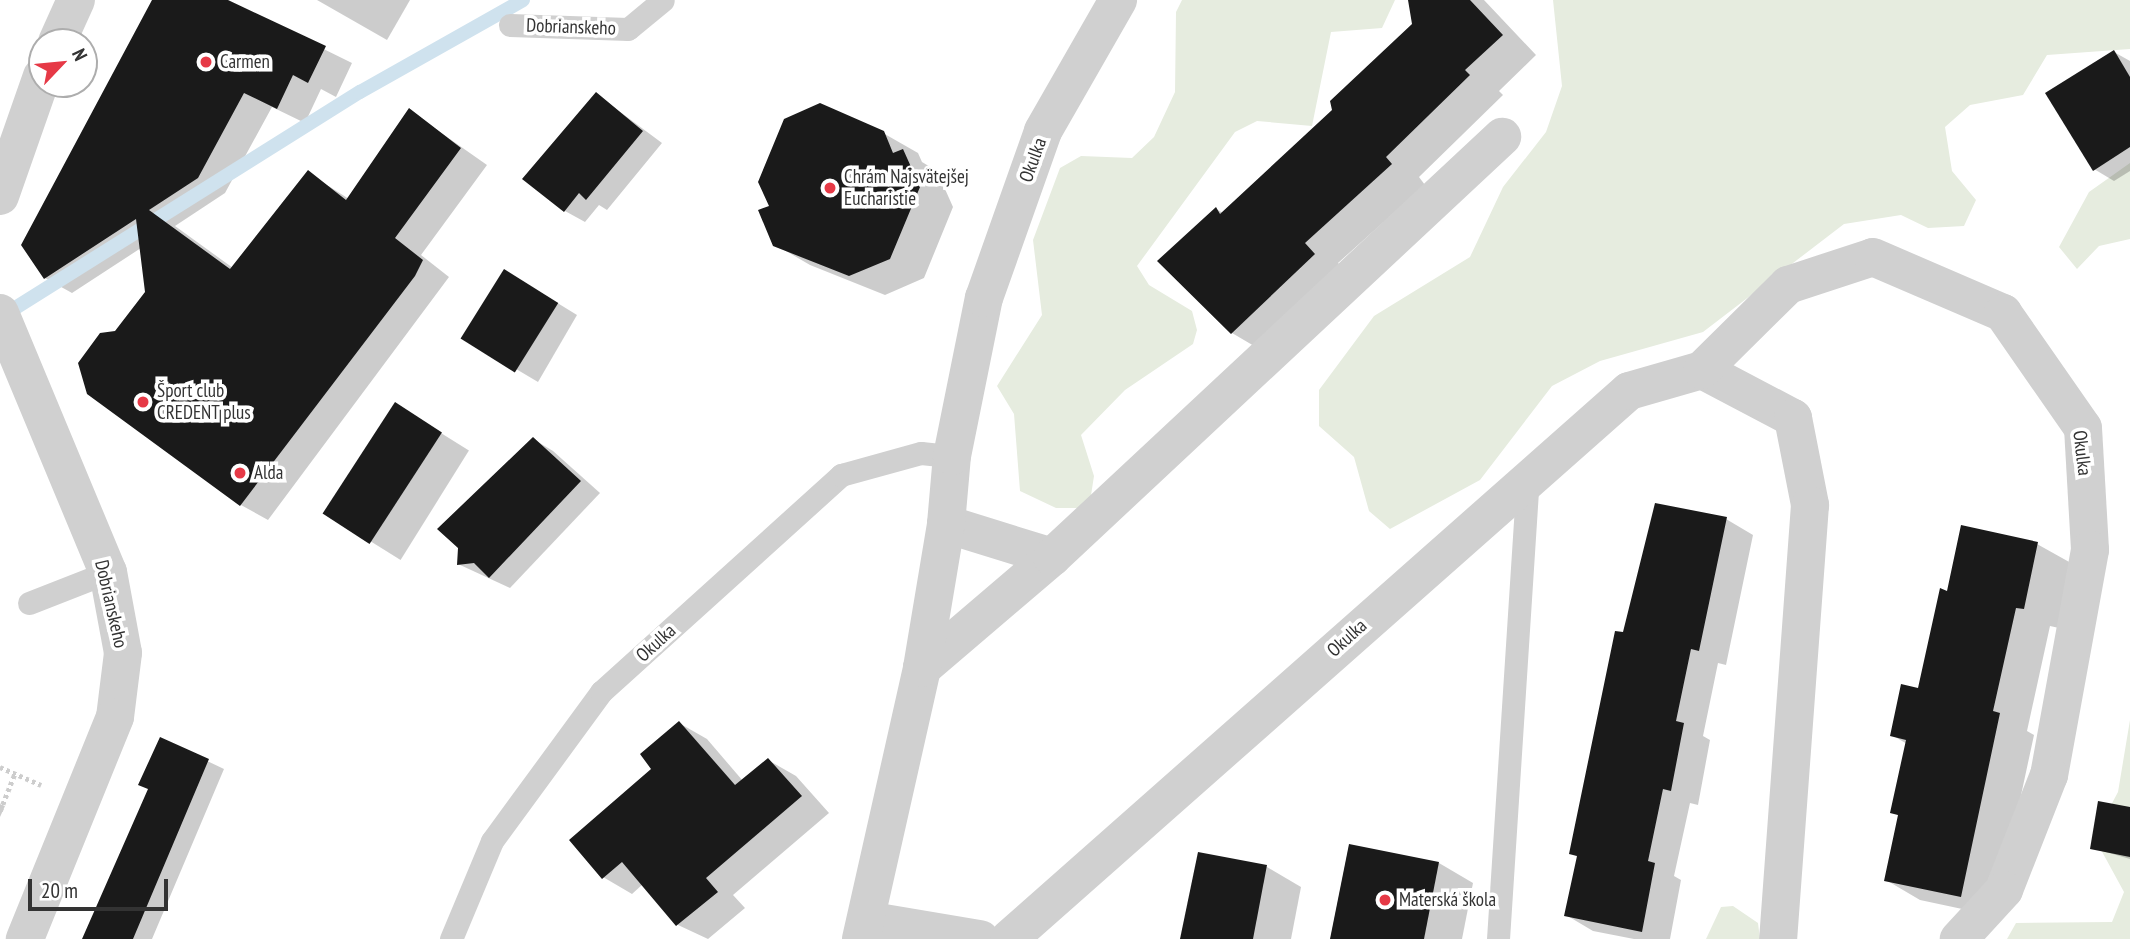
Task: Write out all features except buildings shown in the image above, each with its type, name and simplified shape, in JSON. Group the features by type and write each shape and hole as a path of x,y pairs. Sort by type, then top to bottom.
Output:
{"street":[{"path":"63,28 76,0"},
{"name":"Okulka","path":"864,930 922,668 946,524 952,456 984,298 1043,131 1118,0"},
{"path":"0,196 34,98"},
{"path":"922,668 1052,557 1502,137"},
{"name":"Okulka","path":"1009,939 1528,477 1629,391 1702,370 1788,285 1873,257 2003,313 2083,428 2090,550 2049,775 2004,890 1959,939"},
{"name":"Dobrianskeho","path":"7,329 108,572 123,653 116,717 25,939"},
{"path":"1702,370 1793,418 1810,505 1778,939"},
{"path":"946,524 1052,557"},
{"path":"864,930 980,939"}],"lane":[{"name":"Dobrianskeho","path":"510,25 628,29 663,0"},
{"name":"Okulka","path":"450,939 492,841 601,692 841,475 920,453 952,456"},
{"path":"1498,939 1528,477"},
{"path":"29,603 108,572"}],"path":[{"path":"0,766 52,790"},
{"path":"0,811 15,773"}],"shaded area":[{"path":"1182,0 1395,0 1382,28 1331,32 1312,126 1257,121 1235,132 1137,266 1149,285 1192,311 1197,330 1193,344 1125,390 1081,435 1094,476 1089,508 1056,508 1020,491 1014,414 997,386 1042,315 1033,240 1060,168 1081,156 1132,158 1154,137 1175,92 1176,12"},
{"path":"1553,0 2130,0 2130,49 2047,55 2023,95 1970,105 1945,127 1952,171 1976,200 1964,226 1928,228 1901,215 1844,224 1703,332 1600,361 1552,386 1480,480 1390,529 1369,511 1354,457 1319,426 1319,390 1374,316 1470,257 1503,187 1546,132 1562,86"},
{"path":"2130,163 2130,239 2099,246 2077,269 2059,247 2089,192"},
{"path":"2130,720 2130,939 2007,939 2016,923 2112,922 2124,892 2094,837 2118,792"},
{"path":"1733,906 1758,923 1760,939 1706,939 1721,907"}],"waterway":[{"path":"4,315 360,92 523,0"}],"place":[{"name":"Carmen","path":"206,62"},
{"name":"Chrám Najsvätejšej Eucharistie","path":"830,188"},
{"name":"Šport club CREDENT plus","path":"143,402"},
{"name":"Alda","path":"240,473"},
{"name":"Materská škola","path":"1385,900"}]}
